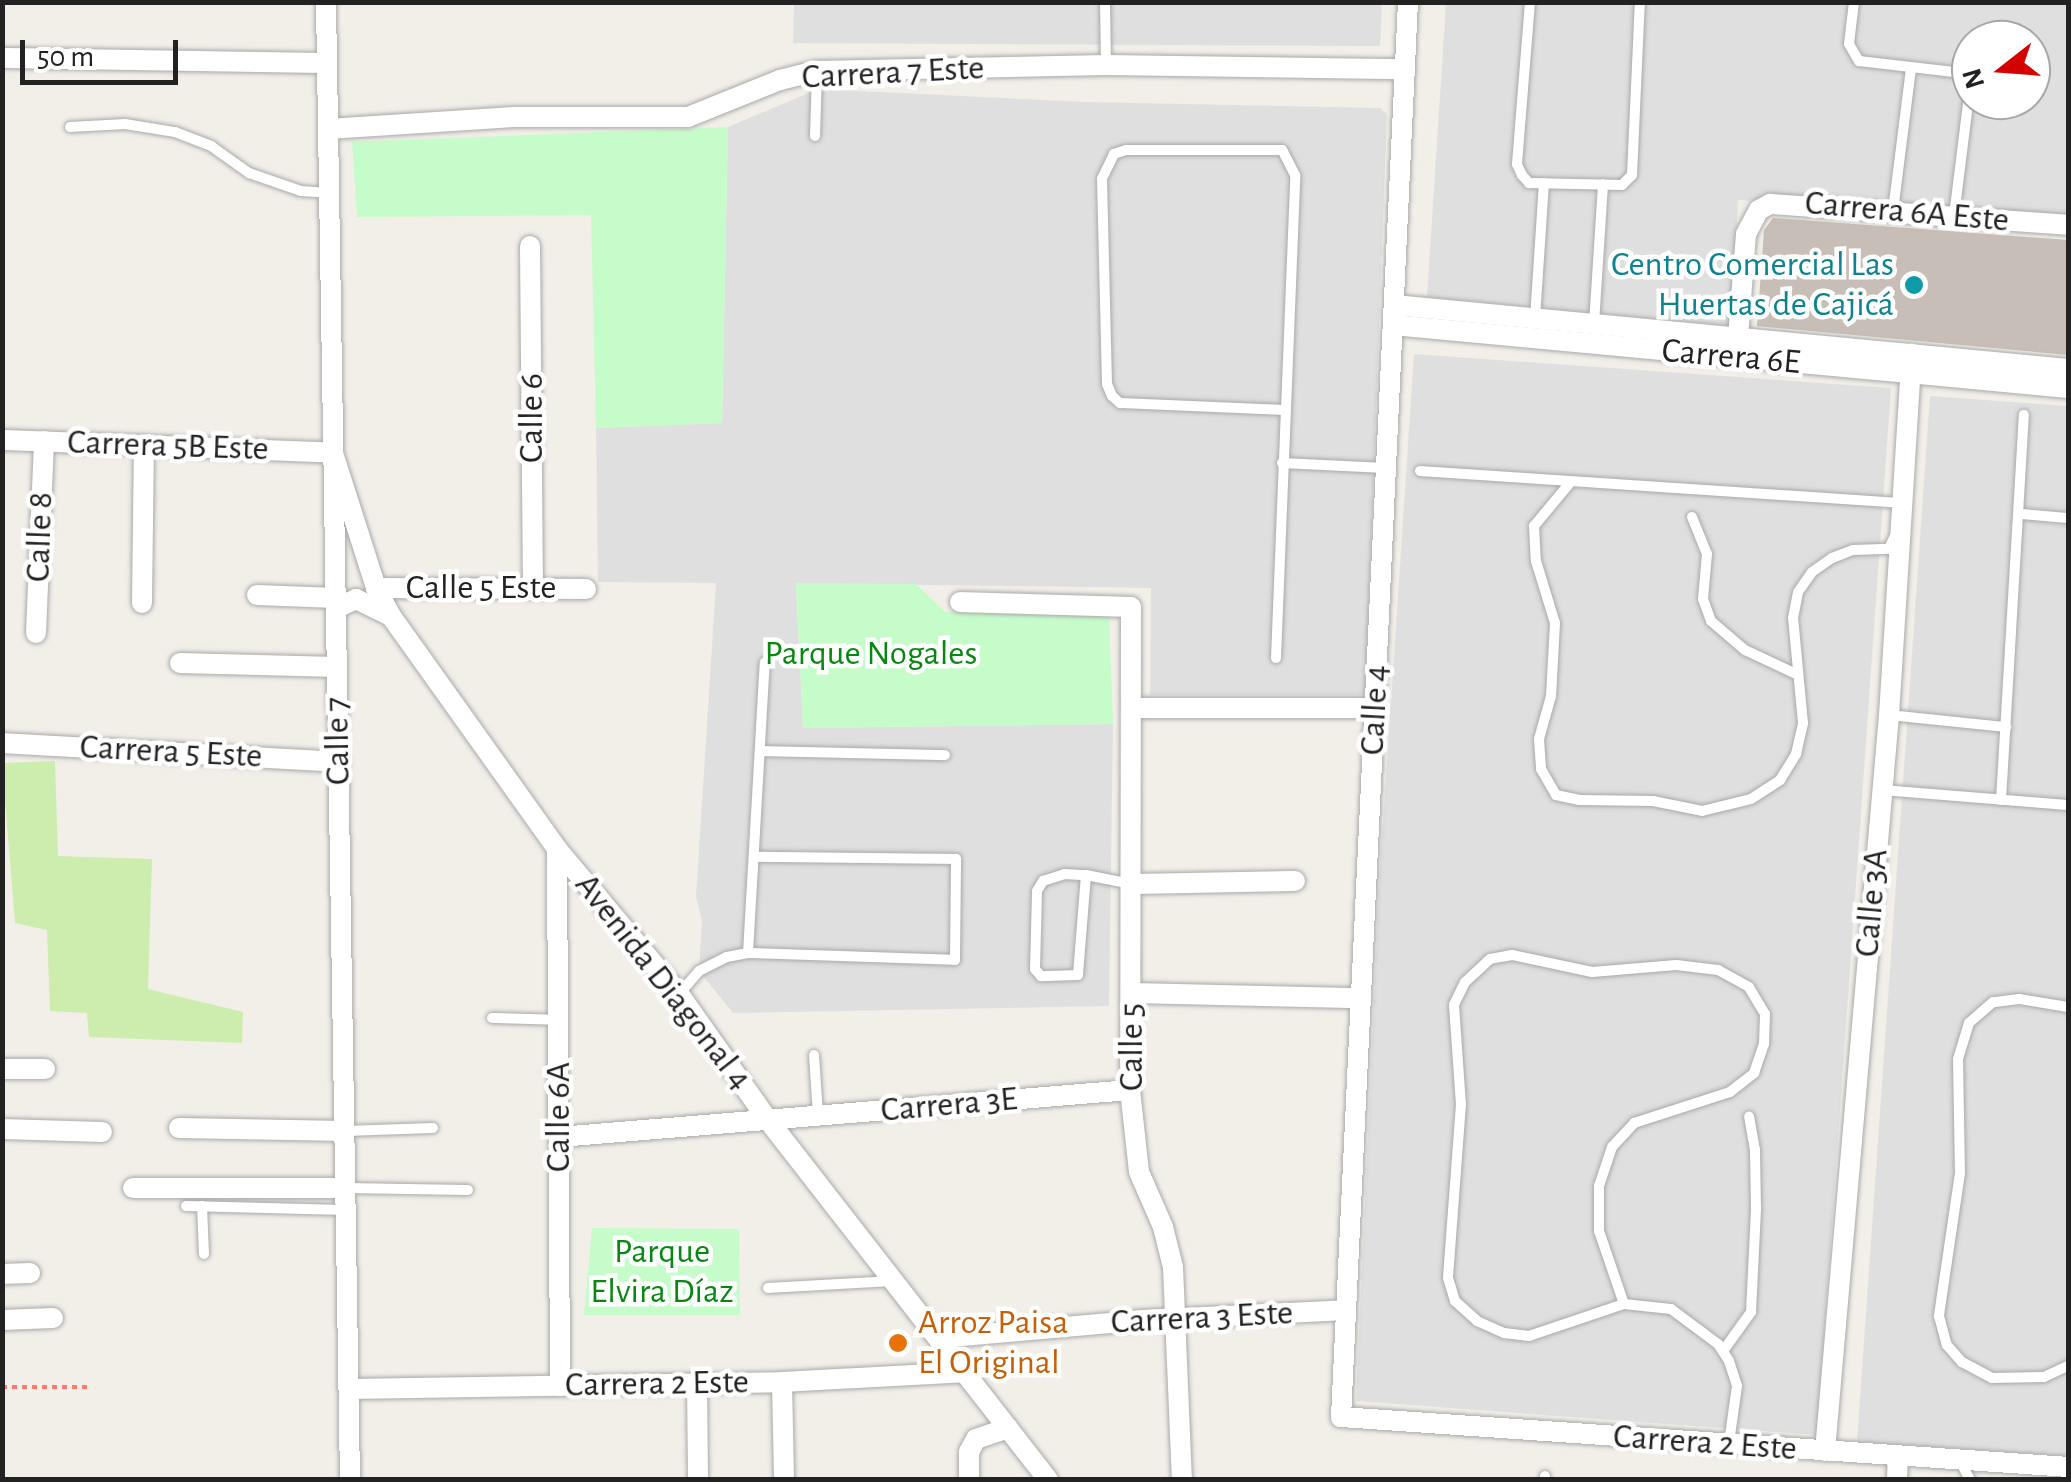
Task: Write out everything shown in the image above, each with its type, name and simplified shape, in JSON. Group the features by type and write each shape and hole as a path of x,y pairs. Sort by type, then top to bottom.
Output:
{"street":[{"name":"Calle 7","path":"326,2 350,1480"},
{"name":"Calle 4","path":"1341,1418 1408,2"},
{"path":"2,58 327,62"},
{"name":"Carrera 7 Este","path":"328,128 514,117 688,118 780,80 817,72 1106,65 1405,69"},
{"name":"Carrera 6A Este","path":"1738,338 1746,234 1758,210 1783,202 2068,225"},
{"name":"Calle 6","path":"530,246 533,589"},
{"name":"Carrera 6E","path":"1394,315 1536,318 1738,338 2068,388"},
{"name":"Carrera 6E","path":"1394,315 1911,364 2068,369"},
{"name":"Calle 3A","path":"1825,1451 1889,716 1911,364"},
{"name":"Carrera 5B Este","path":"2,440 334,453"},
{"name":"Calle 8","path":"36,633 44,442"},
{"path":"142,604 144,445"},
{"name":"Avenida Diagonal 4","path":"334,453 376,588 391,616 558,848 679,994 768,1120 898,1281 1048,1480"},
{"name":"Calle 5 Este","path":"376,588 586,589"},
{"path":"256,595 336,603 356,599 391,616"},
{"name":"Calle 5","path":"960,602 1132,607 1130,1090 1139,1172 1162,1227 1178,1317 1182,1480"},
{"path":"180,663 337,667"},
{"path":"1132,708 1375,708"},
{"name":"Carrera 5 Este","path":"2,743 339,762"},
{"name":"Calle 6A","path":"558,848 560,1386"},
{"path":"1132,884 1295,881"},
{"path":"1132,993 1361,998"},
{"path":"2,1069 45,1069"},
{"name":"Carrera 3E","path":"559,1137 1130,1090"},
{"path":"2,1128 102,1132"},
{"path":"179,1128 345,1131"},
{"path":"133,1188 346,1188"},
{"path":"2,1274 30,1273"},
{"name":"Carrera 3 Este","path":"939,1338 1178,1317 1346,1310"},
{"path":"2,1320 53,1318"},
{"name":"Carrera 2 Este","path":"349,1389 782,1382 964,1372"},
{"path":"696,1382 698,1480"},
{"path":"782,1382 784,1480"},
{"name":"Carrera 2 Este","path":"1341,1418 2068,1468"},
{"path":"969,1480 969,1452 976,1440 1008,1428"},
{"path":"1897,1480 1898,1457"}],"lane":[{"path":"1105,2 1106,65"},
{"path":"1530,2 1517,164 1530,182 1622,185 1632,175 1640,2"},
{"path":"1854,2 1849,44 1858,61 1951,74"},
{"path":"1894,211 1911,68"},
{"path":"814,136 817,72"},
{"path":"1954,216 1966,120"},
{"path":"70,126 125,124 176,132 211,146 248,173 301,191 329,193"},
{"path":"1276,658 1282,463 1286,410 1295,175 1282,150 1126,150 1114,154 1102,179 1106,384 1112,396 1120,404 1286,410"},
{"path":"1536,318 1544,183"},
{"path":"1594,324 1604,184"},
{"path":"2001,800 2024,416"},
{"path":"1282,463 1386,468"},
{"path":"1420,471 1568,484 1900,503"},
{"path":"1568,484 1534,526 1536,562 1555,624 1554,679 1539,739 1541,768 1556,796 1653,801 1702,810 1751,799 1780,780 1796,754 1803,723 1793,618 1798,592 1812,572 1832,558 1853,550 1889,549 1898,526"},
{"path":"2021,514 2068,518"},
{"path":"1692,518 1707,554 1702,599 1711,621 1745,650 1796,674"},
{"path":"748,953 765,662"},
{"path":"1889,716 2006,727"},
{"path":"762,751 945,755"},
{"path":"1881,790 2068,805"},
{"path":"679,994 699,971 727,957 748,953 955,960 956,859 756,856"},
{"path":"1086,874 1078,975 1041,976 1036,968 1036,891 1043,881 1064,874 1086,874 1132,884"},
{"path":"1624,1304 1600,1230 1599,1186 1612,1147 1634,1122 1730,1092 1754,1073 1764,1044 1765,1014 1749,987 1718,970 1676,965 1592,972 1512,955 1490,959 1464,982 1454,1004 1461,1104 1448,1278 1455,1301 1476,1321 1504,1334 1529,1336 1624,1304 1670,1309 1722,1351 1737,1386 1728,1444"},
{"path":"2068,1008 2019,999 1994,1002 1969,1023 1958,1059 1960,1172 1939,1316 1947,1345 1962,1362 1992,1378 2044,1377 2068,1366"},
{"path":"492,1018 559,1020"},
{"path":"814,1055 818,1116"},
{"path":"1722,1351 1750,1312 1756,1169 1749,1117"},
{"path":"345,1131 433,1128"},
{"path":"346,1188 468,1190"},
{"path":"186,1206 346,1210"},
{"path":"202,1206 204,1254"},
{"path":"768,1288 898,1281"},
{"path":"1959,1460 1970,1480"}],"path":[{"path":"2,1388 90,1388"}],"shaded area":[{"path":"794,3 1382,3 1380,46 793,43"},
{"path":"1446,3 2068,3 2068,218 1738,200 1732,326 1427,297"},
{"path":"818,89 1085,102 1380,108 1387,114 1365,695 1150,695 1151,588 796,583 803,728 1113,724 1109,1006 733,1013 699,971 702,920 696,897 716,583 598,582 596,428 722,423 728,127"},
{"path":"1414,354 1891,388 1817,1435 1356,1401 1380,869"},
{"path":"1930,396 2068,406 2068,1456 1857,1442"}],"green space":[{"path":"728,127 722,423 596,428 591,215 357,217 352,142"},
{"name":"Parque Nogales","path":"796,583 916,584 945,612 1109,613 1113,724 803,728"},
{"path":"55,761 58,856 152,859 148,989 243,1012 242,1043 89,1037 87,1013 50,1011 47,930 15,923 2,763"},
{"name":"Parque Elvira Díaz","path":"592,1228 739,1229 740,1315 584,1315"}],"building":[{"name":"Centro Comercial Las Huertas de Cajicá","path":"1773,218 2068,240 2068,355 1757,326 1764,230"}],"place":[{"name":"Centro Comercial Las Huertas de Cajicá","path":"1914,285"},
{"name":"Arroz Paisa El Original","path":"898,1343"}]}
